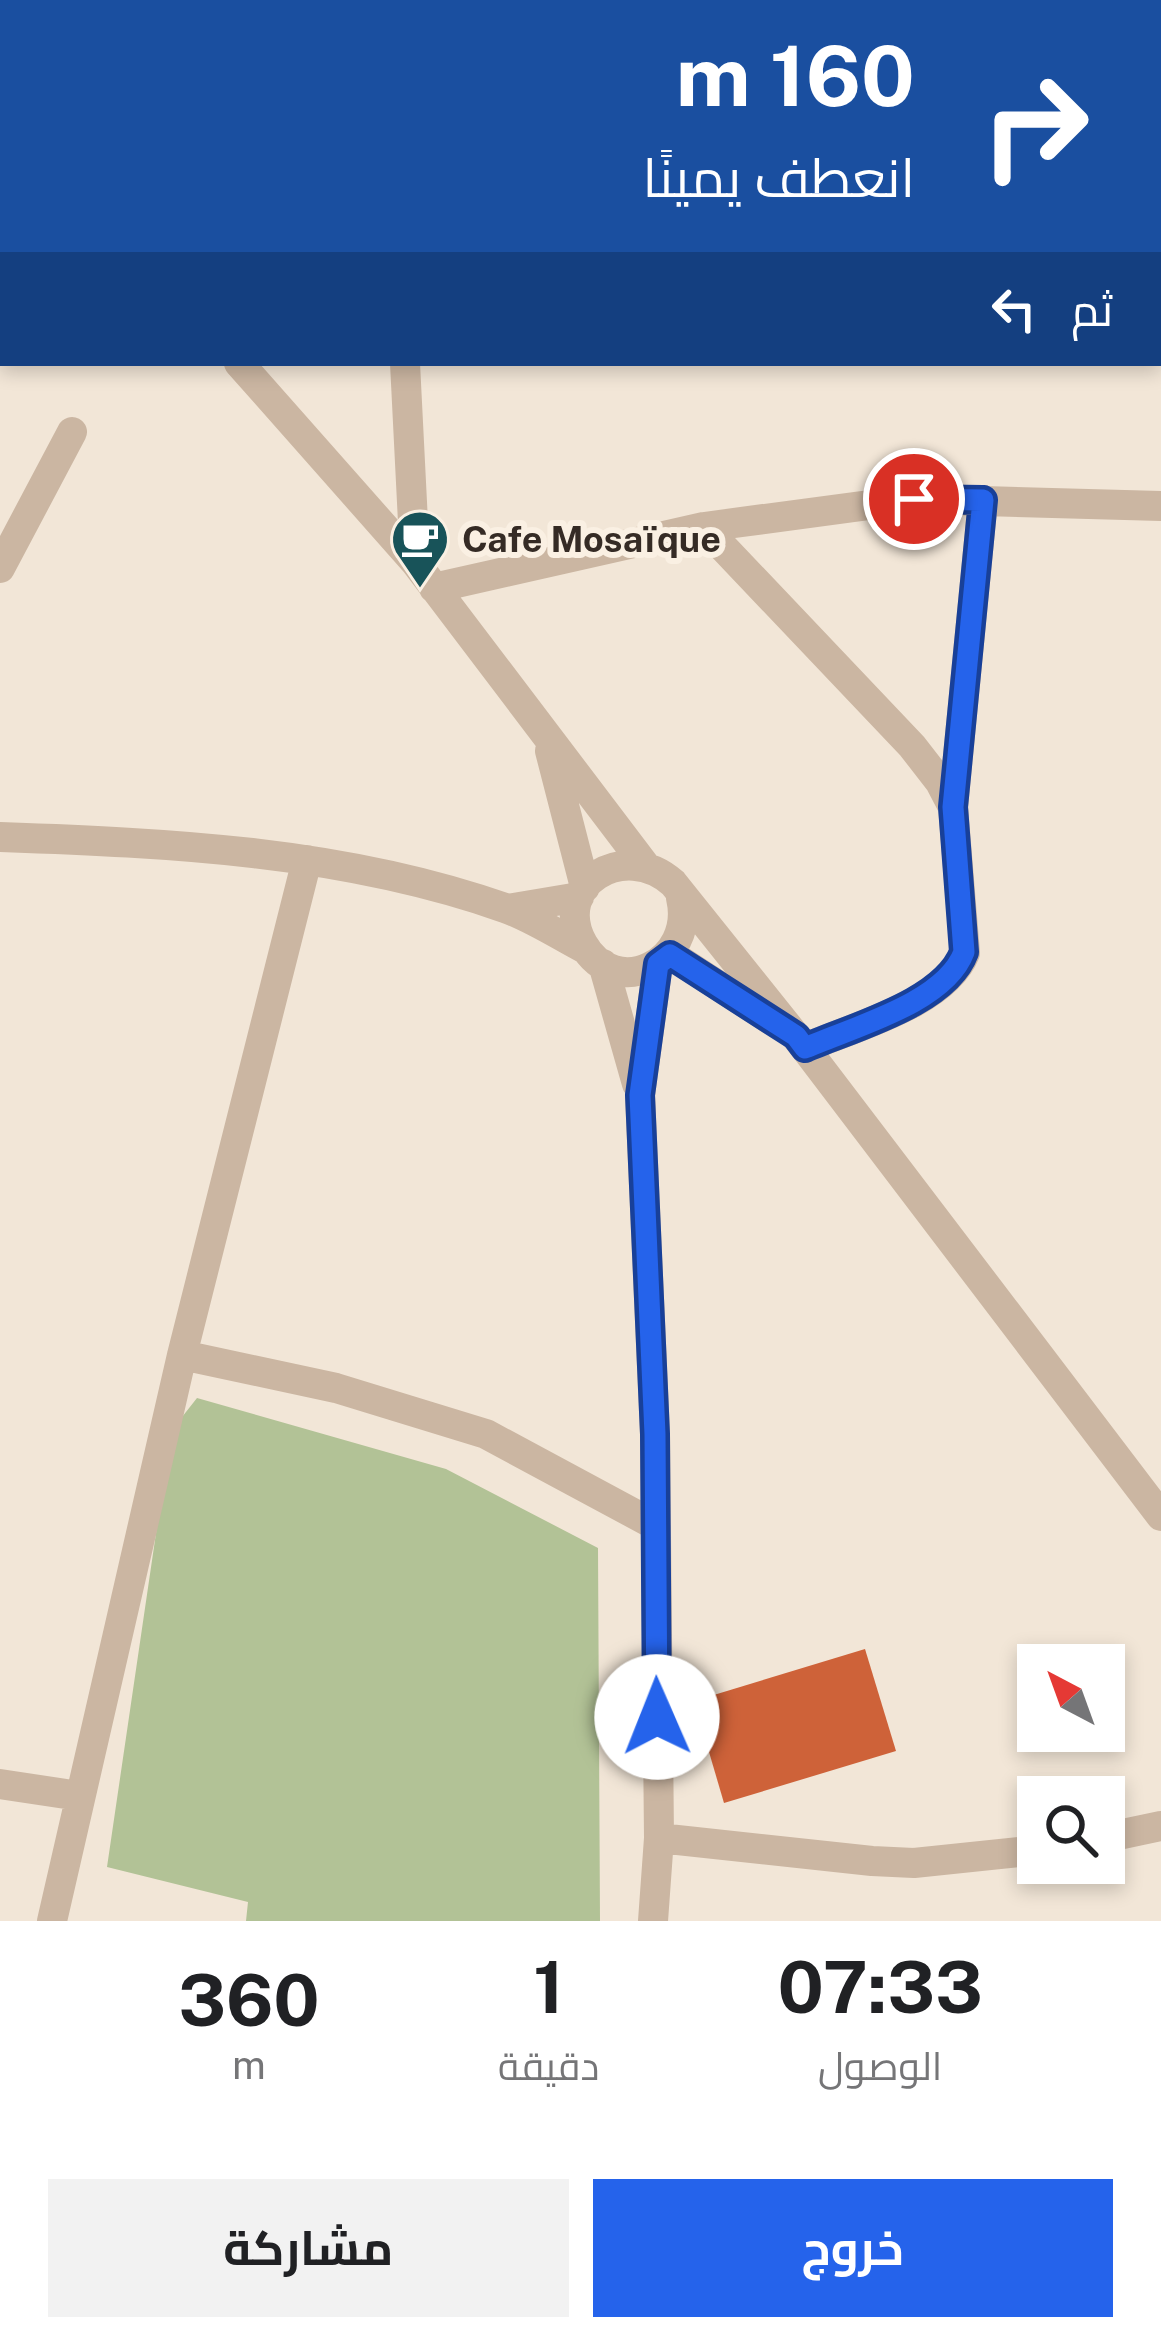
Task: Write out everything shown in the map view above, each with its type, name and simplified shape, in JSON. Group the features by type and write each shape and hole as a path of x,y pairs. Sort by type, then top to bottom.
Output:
{"street":[{"path":"242,366 416,562 644,864 673,883 1161,1516"},
{"path":"405,366 416,562"},
{"path":"0,568 72,432"},
{"path":"434,588 704,527 914,499 1161,506"},
{"path":"800,1042 925,996 959,967 964,952 953,807 983,500"},
{"path":"704,527 912,746 953,807"},
{"path":"547,740 582,892"},
{"path":"0,837 218,847 307,860 508,908 621,971 664,959 800,1042"},
{"path":"52,1921 182,1355 307,860"},
{"path":"640,1095 595,957 576,915 582,892 601,871 622,863 644,864"},
{"path":"508,908 582,892"},
{"path":"653,1921 659,1838 655,1434 640,1095 664,959 683,928 681,898"},
{"path":"182,1355 335,1388 486,1433 655,1525"},
{"path":"0,1784 79,1796"},
{"path":"1125,1834 1161,1826"},
{"path":"659,1838 872,1862 914,1863 1017,1852"}],"green space":[{"path":"197,1398 446,1469 598,1548 600,1921 246,1921 248,1902 107,1867 171,1431"}],"building":[{"path":"865,1649 896,1751 724,1803 694,1701"}],"place":[{"name":"Cafe Mosaïque","path":"420,590"}],"route":[{"path":"657,1717 655,1434 640,1095 658,964 670,955 796,1036 805,1048 925,996 959,967 964,952 953,807 983,500 914,499"}]}
